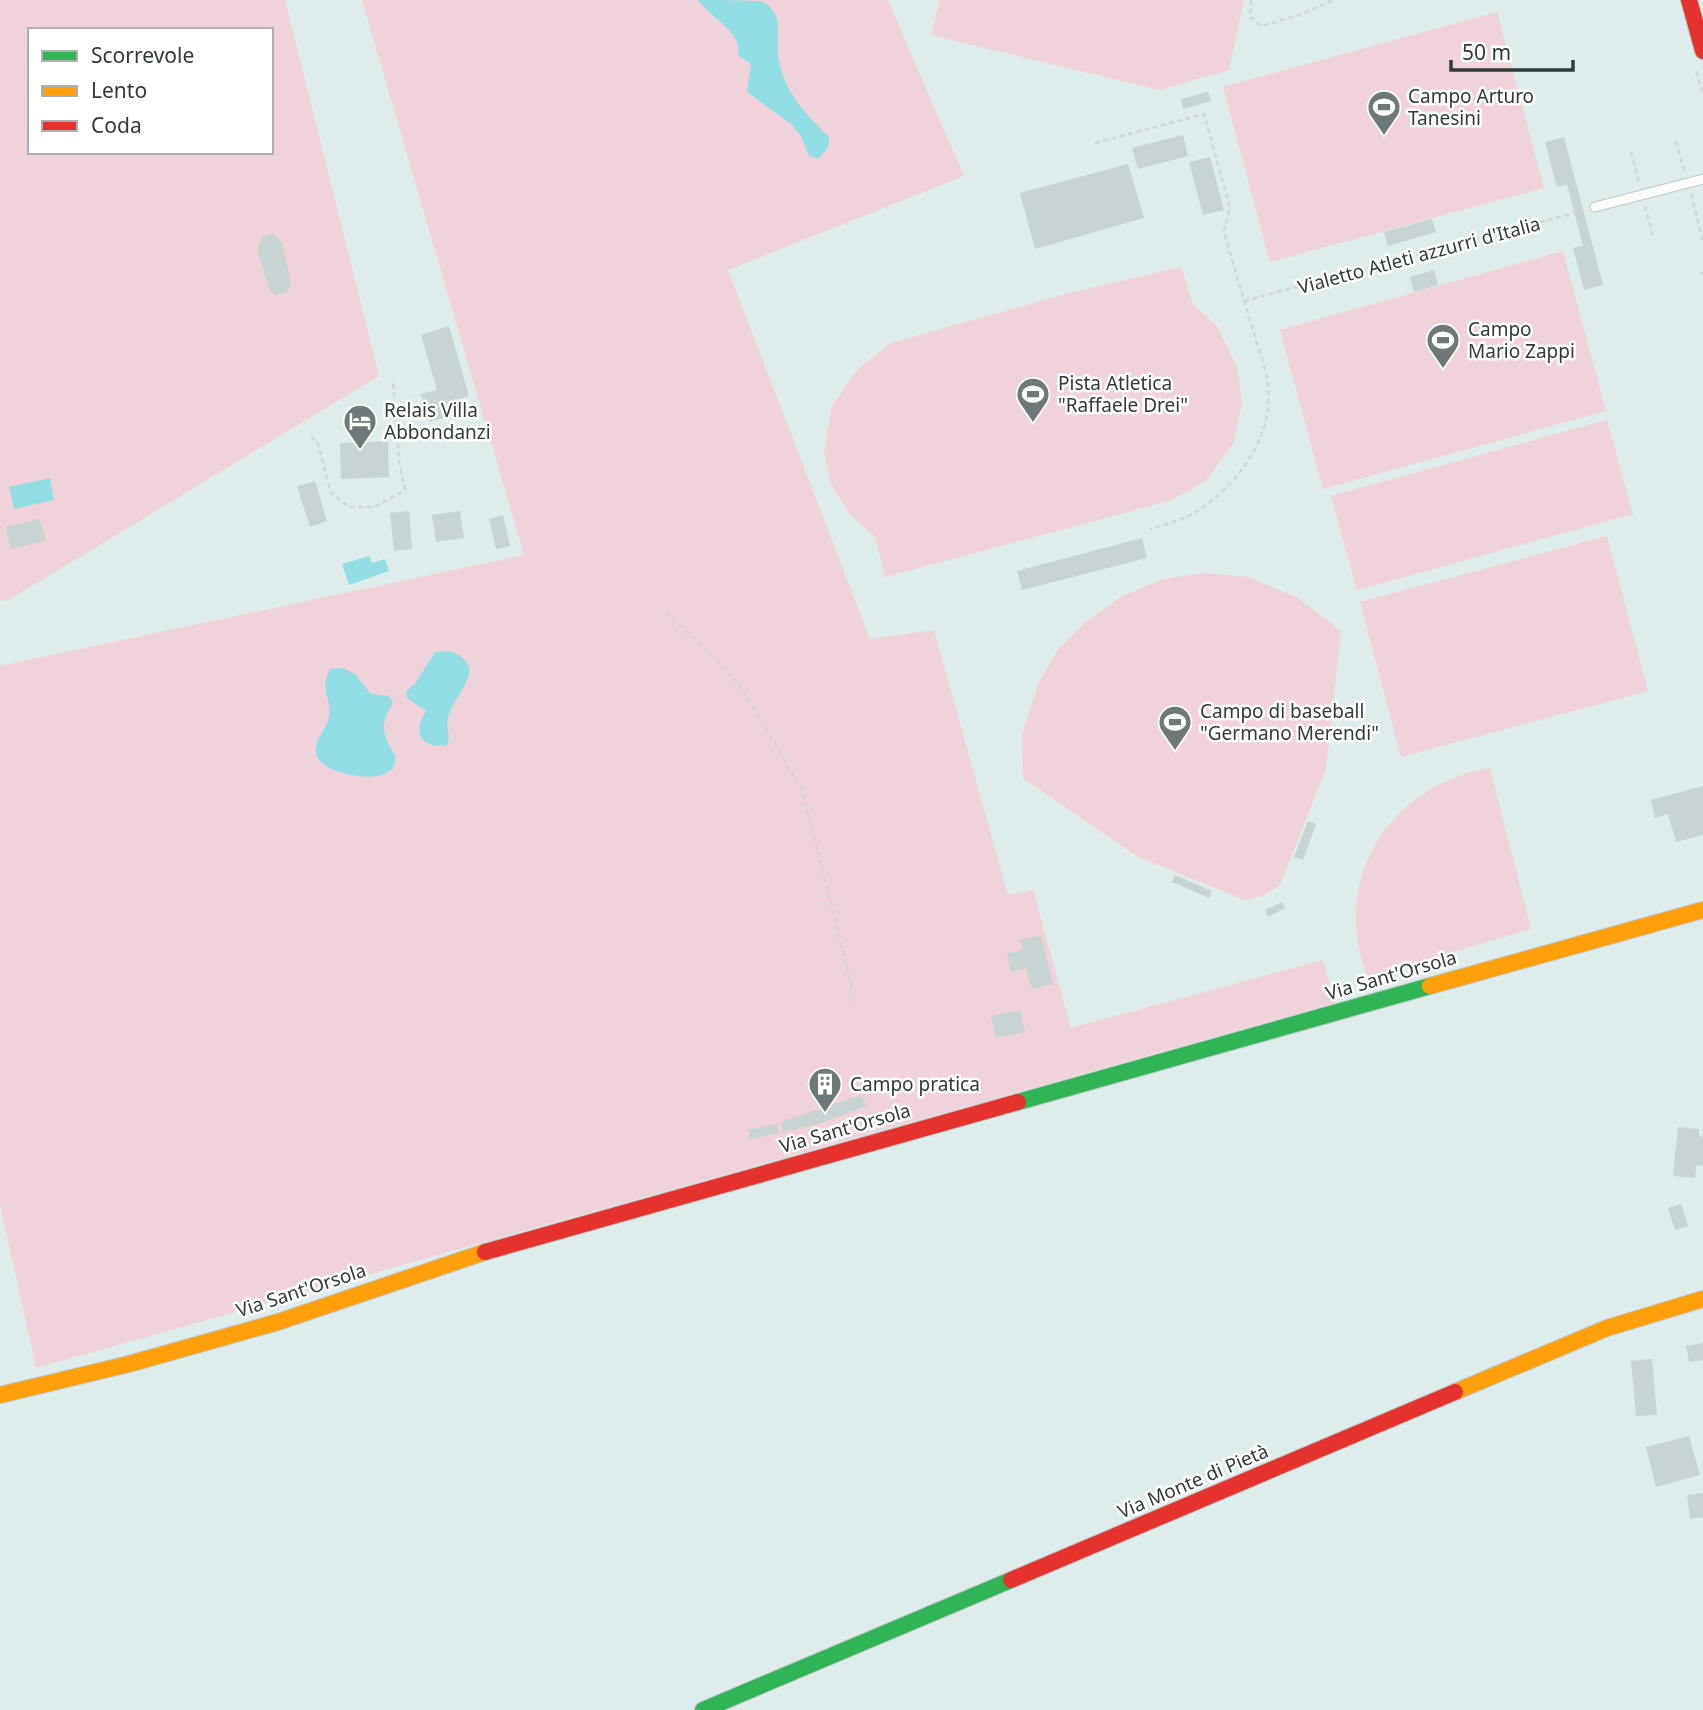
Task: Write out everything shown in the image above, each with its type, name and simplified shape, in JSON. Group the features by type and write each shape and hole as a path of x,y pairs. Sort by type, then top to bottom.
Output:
{"street":[{"path":"1689,0 1699,22 1703,51"},
{"name":"Via Sant'Orsola","path":"0,1395 129,1364 278,1322 516,1242 1703,909"},
{"name":"Via Monte di Pietà","path":"703,1710 1607,1328 1703,1299"}],"lane":[{"path":"1595,207 1703,179"}],"path":[{"path":"1251,0 1250,17 1261,26 1299,15 1334,0"},
{"path":"1095,143 1204,114 1230,208 1224,231 1268,381 1267,412 1259,442 1244,468 1222,492 1188,516 1150,529"},
{"name":"Vialetto Atleti azzurri d'Italia","path":"1244,301 1574,213"},
{"path":"311,436 318,444 331,493 349,507 375,507 405,490 399,460 393,380"},
{"path":"666,613 739,684 801,788 855,1002"}],"shaded area":[{"path":"0,0 285,0 379,376 10,599 0,601"},
{"path":"362,0 888,0 964,176 728,270 870,639 934,630 1008,895 1033,890 1071,1028 1323,960 1335,1003 36,1368 0,1204 0,666 524,555"},
{"path":"940,0 1244,0 1229,70 1159,90 931,35"},
{"name":"Campo Arturo Tanesini","path":"1497,12 1544,188 1270,262 1223,87"},
{"name":"Campo Mario Zappi","path":"1563,251 1606,411 1323,489 1280,330"},
{"name":"Pista Atletica \"Raffaele Drei\"","path":"1181,267 1193,304 1217,326 1237,367 1242,403 1234,442 1206,481 1169,501 885,577 875,537 850,514 831,484 824,452 832,406 858,369 891,343 1066,294"},
{"path":"1607,420 1633,514 1357,590 1331,496"},
{"path":"1607,536 1648,691 1401,757 1360,602"},
{"name":"Campo di baseball \"Germano Merendi\"","path":"1204,573 1248,577 1298,598 1341,631 1326,769 1280,885 1265,895 1245,900 1138,857 1023,778 1022,734 1039,682 1058,650 1086,622 1122,596 1163,579"},
{"path":"1490,768 1531,929 1368,977 1358,941 1356,906 1363,873 1377,842 1397,816 1424,794 1455,778"}],"water":[{"path":"698,0 758,1 770,7 777,21 782,73 805,112 829,137 828,148 818,159 809,156 801,136 791,124 747,92 751,64 738,55 736,40 731,32"},
{"path":"50,478 54,500 14,509 9,487"},
{"path":"369,556 372,563 385,559 389,571 349,585 342,564"},
{"path":"450,651 462,657 468,665 469,673 448,718 447,745 438,746 425,742 422,737 420,726 426,711 407,698 406,692 416,682 435,652"},
{"path":"343,668 355,674 371,694 389,696 393,703 386,717 384,730 396,757 393,769 380,775 371,777 342,773 324,765 316,752 317,743 329,717 327,676 330,669"}],"building":[{"path":"1208,92 1211,101 1183,109 1181,99"},
{"path":"1183,135 1188,156 1138,169 1132,148"},
{"path":"1564,137 1603,285 1584,290 1573,248 1583,246 1567,184 1557,187 1545,142"},
{"path":"1210,157 1224,210 1203,215 1189,162"},
{"path":"1128,164 1144,218 1035,249 1020,193"},
{"path":"1432,219 1436,232 1388,246 1384,232"},
{"path":"273,233 282,242 291,283 287,292 276,295 269,289 257,248 262,237"},
{"path":"1434,270 1438,285 1414,292 1410,277"},
{"path":"449,326 469,396 447,403 451,416 429,422 421,394 437,390 421,335"},
{"path":"388,441 389,477 341,479 340,443"},
{"path":"315,481 327,521 310,527 297,486"},
{"path":"409,511 412,549 394,551 390,513"},
{"path":"460,511 464,538 436,542 432,515"},
{"path":"503,515 510,546 496,549 489,519"},
{"path":"40,519 46,541 11,549 6,527"},
{"path":"1142,538 1147,558 1022,590 1017,571"},
{"path":"1703,786 1703,835 1676,842 1668,814 1655,818 1651,800"},
{"path":"1308,821 1316,824 1303,860 1294,857"},
{"path":"1175,875 1212,891 1209,898 1172,882"},
{"path":"1282,902 1285,908 1268,917 1265,910"},
{"path":"1041,935 1053,984 1032,989 1026,968 1011,972 1007,954 1023,949 1020,940"},
{"path":"1020,1010 1025,1032 996,1038 991,1016"},
{"name":"Campo pratica","path":"861,1095 867,1106 819,1124 783,1132 781,1122"},
{"path":"777,1124 779,1133 750,1139 748,1130"},
{"path":"1678,1127 1699,1129 1699,1136 1703,1137 1703,1166 1696,1165 1695,1178 1673,1176"},
{"path":"1681,1204 1688,1226 1675,1230 1668,1208"},
{"path":"1703,1343 1703,1360 1689,1362 1686,1346"},
{"path":"1652,1359 1657,1415 1636,1416 1631,1361"},
{"path":"1689,1436 1700,1475 1656,1487 1646,1447"},
{"path":"1703,1493 1703,1517 1690,1519 1687,1495"}],"traffic: fast":[{"path":"1018,1102 1430,986"},
{"path":"703,1710 1011,1580"}],"traffic: slow":[{"path":"1430,986 1703,910"},
{"path":"0,1395 129,1364 278,1322 485,1252"},
{"path":"1455,1392 1607,1328 1703,1299"}],"traffic: jam":[{"path":"1689,0 1703,51"},
{"path":"485,1252 1018,1102"},
{"path":"1011,1580 1455,1392"}],"place":[{"name":"Campo Arturo Tanesini","path":"1384,137"},
{"name":"Campo Mario Zappi","path":"1443,370"},
{"name":"Pista Atletica \"Raffaele Drei\"","path":"1033,424"},
{"name":"Relais Villa Abbondanzi","path":"360,451"},
{"name":"Campo di baseball \"Germano Merendi\"","path":"1175,752"},
{"name":"Campo pratica","path":"825,1114"}]}
